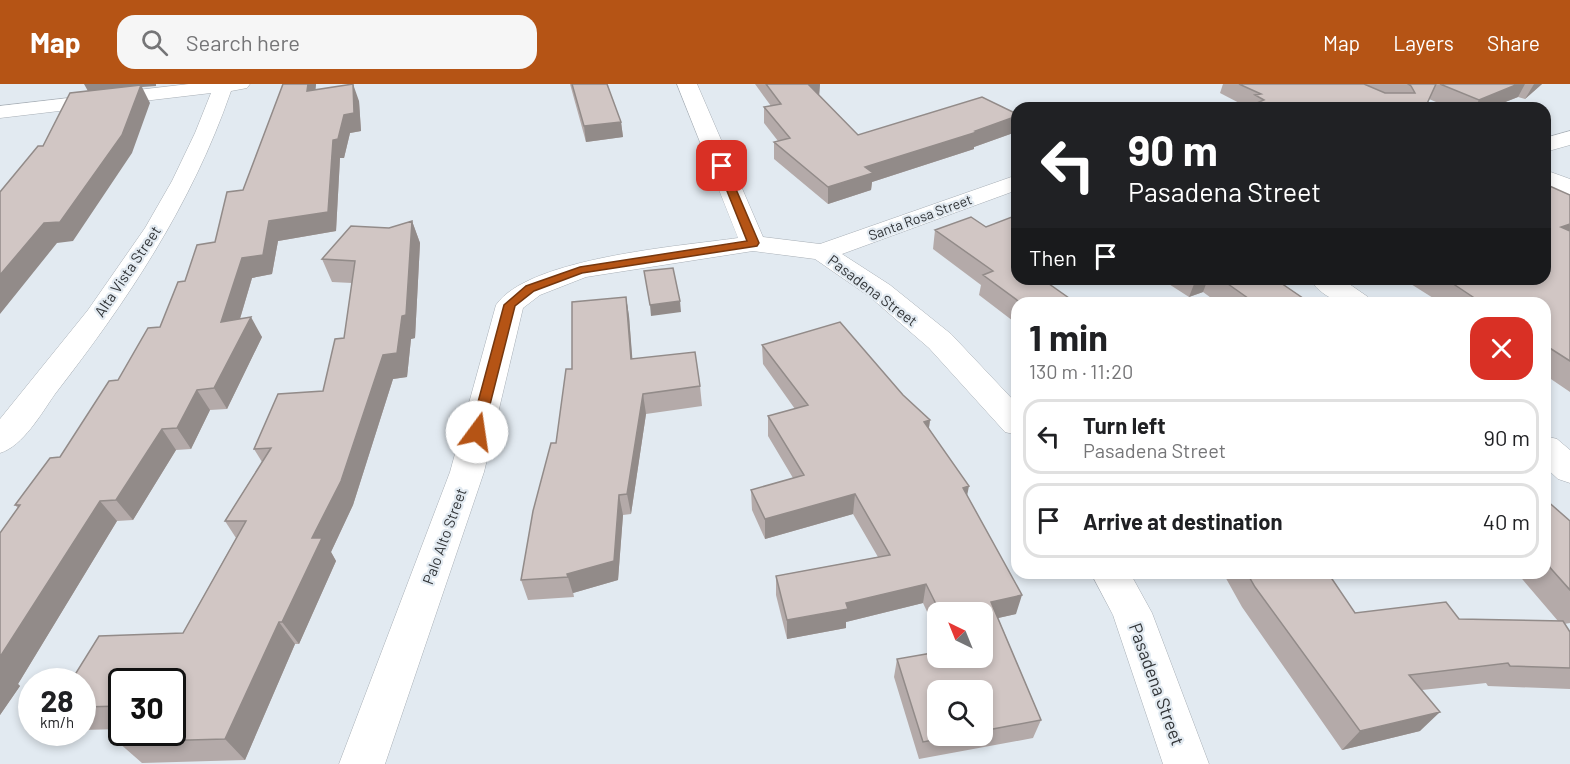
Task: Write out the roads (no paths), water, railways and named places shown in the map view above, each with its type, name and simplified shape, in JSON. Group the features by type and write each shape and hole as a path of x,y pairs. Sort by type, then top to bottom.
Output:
{"street":[{"path":"687,84 753,243"},
{"path":"0,112 229,85"},
{"name":"Alta Vista Street","path":"0,441 50,381 129,272 178,194 229,85"},
{"path":"1551,143 1570,138"},
{"path":"1551,180 1570,188"},
{"name":"Santa Rosa Street","path":"822,252 1011,184"},
{"name":"Pasadena Street","path":"753,243 822,252 880,291 940,341 1011,418"},
{"name":"Palo Alto Street","path":"362,764 467,472 510,305 530,289 580,270 753,243"},
{"path":"1332,285 1350,297"},
{"path":"1551,453 1570,470"},
{"name":"Pasadena Street","path":"1113,579 1132,613 1186,764"}]}
